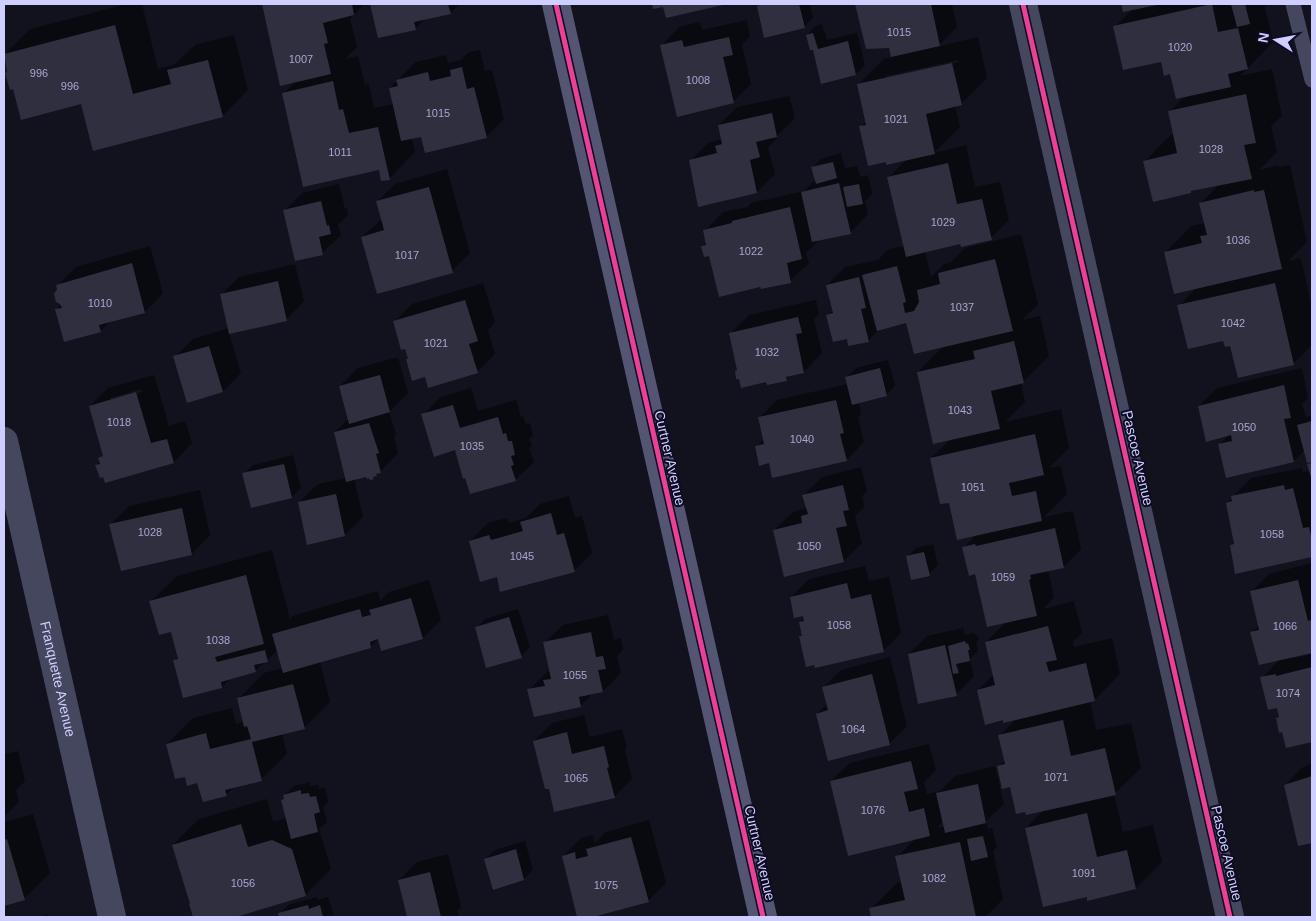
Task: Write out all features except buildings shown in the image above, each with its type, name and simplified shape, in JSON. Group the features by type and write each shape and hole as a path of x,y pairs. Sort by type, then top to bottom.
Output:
{"main road":[{"name":"Curtner Avenue","path":"556,4 763,917"}],"street":[{"name":"Pascoe Avenue","path":"1023,4 1230,917"},
{"name":"Franquette Avenue","path":"4,441 112,917"}],"lane":[{"path":"1293,4 1312,80"}],"cycle path":[{"path":"556,4 763,917"},
{"path":"1023,4 1230,917"}]}
